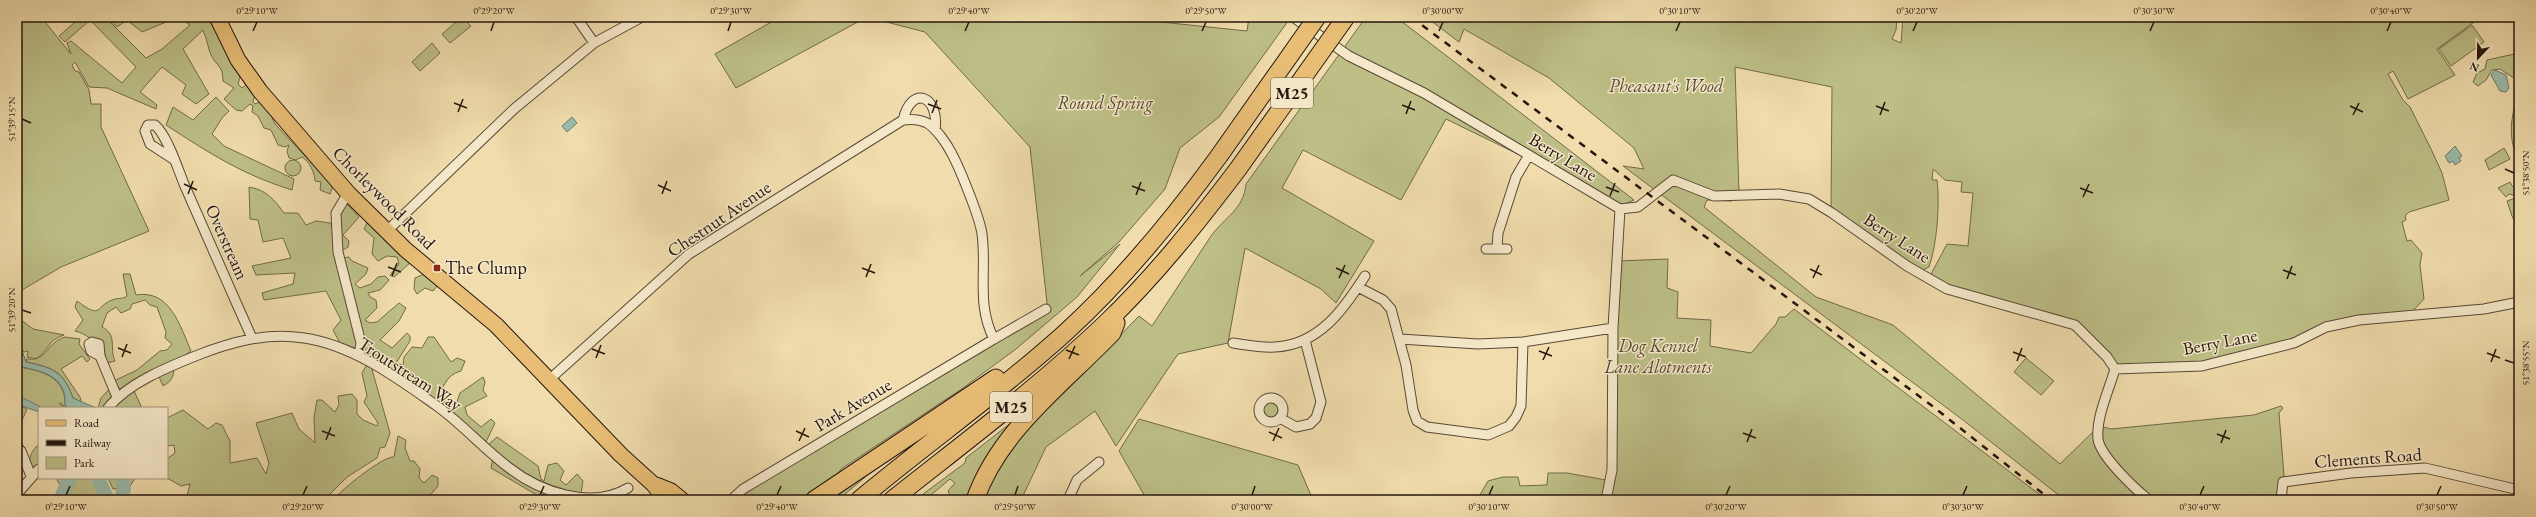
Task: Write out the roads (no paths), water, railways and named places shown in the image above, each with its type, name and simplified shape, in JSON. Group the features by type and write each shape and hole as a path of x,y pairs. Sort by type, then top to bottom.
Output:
{"highway":[{"name":"M25","path":"859,500 1018,374 1067,332 1132,266 1194,191 1317,17"},
{"name":"M25","path":"892,500 1039,383 1123,306 1184,239 1238,169 1346,17"},
{"name":"M25","path":"975,500 989,467 1010,437 1112,333 1123,306"},
{"name":"M25","path":"814,500 998,376 1018,374"}],"main road":[{"name":"Chorleywood Road","path":"217,17 238,60 260,91 348,193 388,230 406,250 496,325 550,379 621,455 653,484"},
{"path":"653,484 666,500"},
{"path":"653,484 671,491 682,500"}],"street":[{"path":"576,17 594,43"},
{"path":"388,230 514,109 594,43 642,17"},
{"name":"Berry Lane","path":"1293,17 1349,56 1424,93 1620,209 1638,207 1673,180 1714,196 1779,194 1809,199 1832,213 1907,266 1947,289 2075,325 2107,357 2115,369 2202,366 2294,343 2311,332 2339,324 2484,309 2519,302"},
{"path":"935,130 936,119 934,108 929,102 921,98 912,100 906,106 903,120 914,119 927,123 935,130 952,153 982,232 984,254 982,290 986,324 994,339 1046,309"},
{"name":"Chestnut Avenue","path":"550,379 689,254 903,120"},
{"path":"1497,248 1498,233 1516,177 1529,155"},
{"name":"Overstream","path":"173,159 252,338"},
{"path":"348,193 336,213 338,252 361,343 359,356"},
{"path":"1606,500 1612,470 1612,328 1620,209"},
{"path":"1486,248 1507,249"},
{"path":"1233,343 1275,347 1305,340 1340,313 1365,276"},
{"path":"1358,287 1383,300 1391,309 1400,339 1413,410 1417,421 1427,427 1488,435 1502,431 1516,417 1521,406 1523,342"},
{"path":"1400,339 1478,344 1523,342 1612,328"},
{"name":"Troutstream Way","path":"109,407 116,397 154,375 192,358 252,338 304,338 325,343 359,356 437,407 509,468 540,485 564,494 590,499 616,495 628,488"},
{"name":"Park Avenue","path":"731,500 743,490 994,339"},
{"path":"1280,418 1296,427 1310,424 1320,410 1321,402 1305,340"},
{"path":"100,356 116,397"},
{"path":"2115,369 2104,407 2098,439 2112,463 2134,488 2149,500"},
{"path":"17,448 21,451 31,476"},
{"path":"1068,500 1077,480 1099,462"},
{"name":"Clements Road","path":"2281,500 2283,482 2386,470 2425,468 2519,490"},
{"path":"17,494 38,469"}],"waterway":[{"path":"60,500 70,479"},
{"path":"98,479 108,500"},
{"path":"120,500 124,490 123,479"}],"railway":[{"path":"1411,17 1931,405 2051,500"}],"place":[{"name":"The Clump","path":"437,268"}],"park label":[{"name":"Pheasant's Wood","path":"1666,86"},
{"name":"Round Spring","path":"1105,103"},
{"name":"Dog Kennel Lane Alotments","path":"1658,356"}]}
